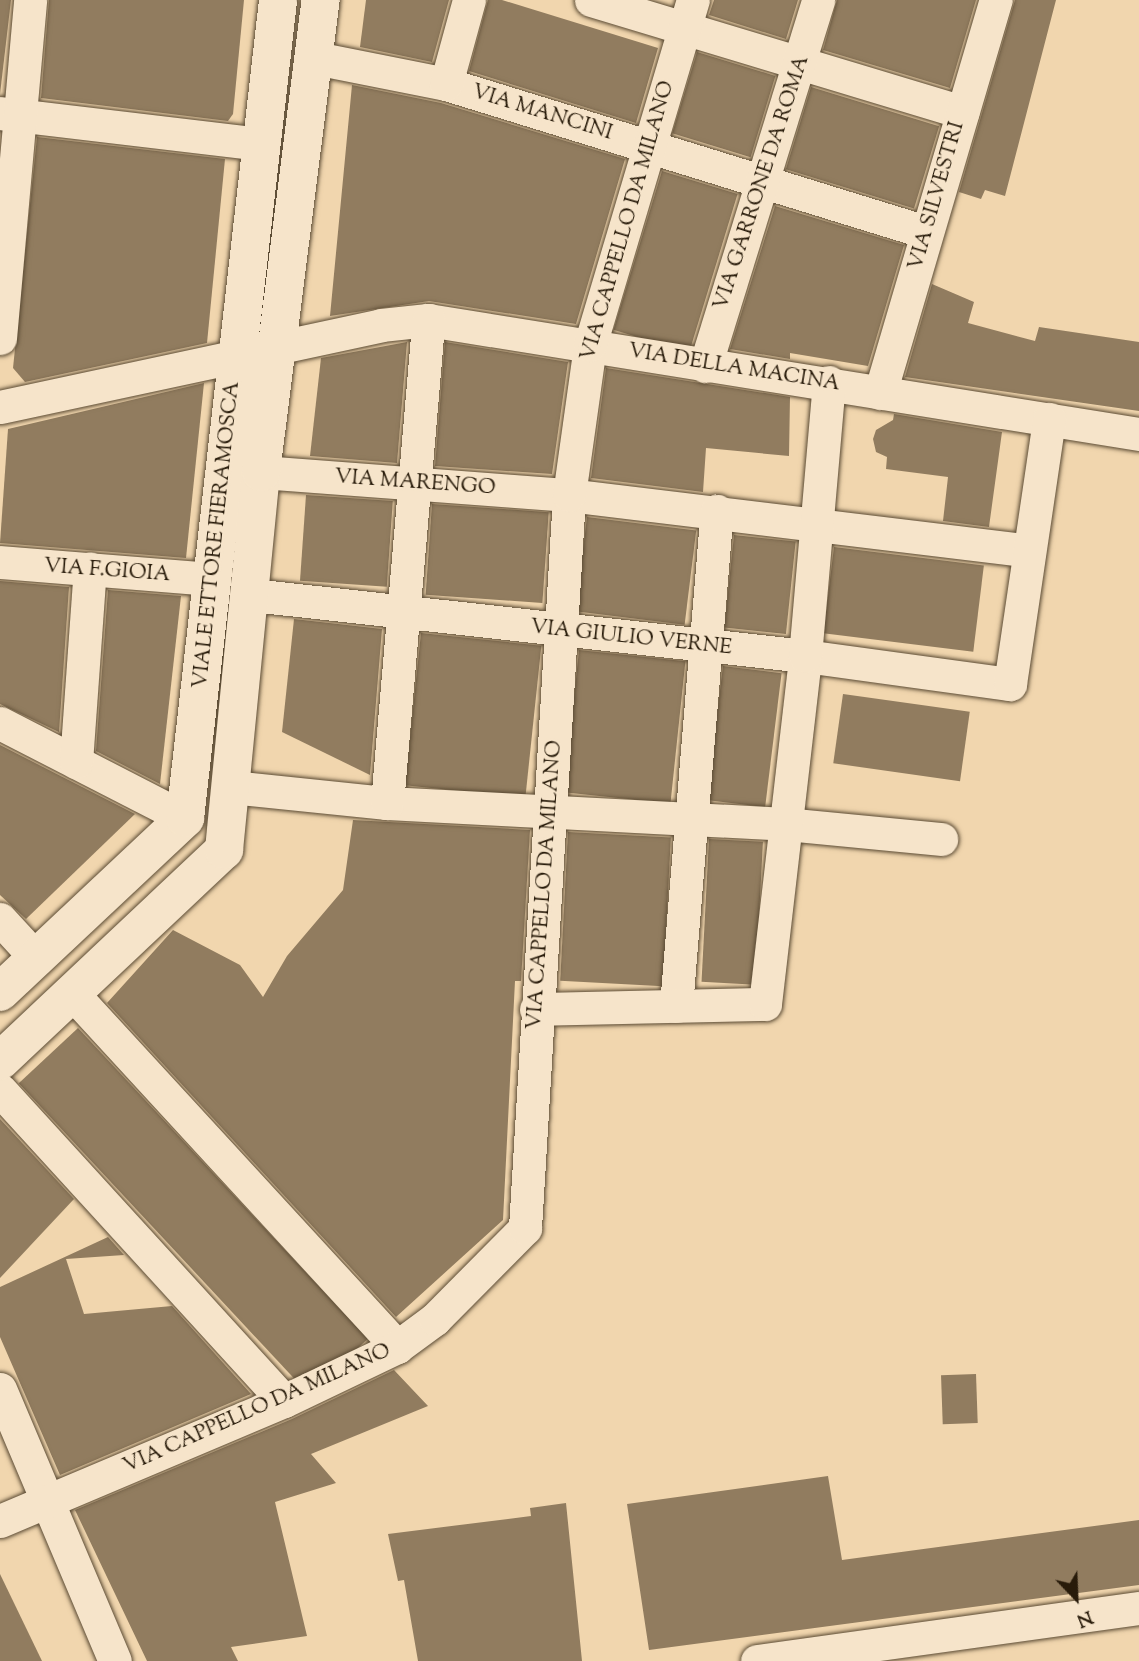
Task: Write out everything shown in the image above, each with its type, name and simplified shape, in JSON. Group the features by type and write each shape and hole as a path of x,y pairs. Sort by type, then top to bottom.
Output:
{"main road":[{"name":"VIALE ETTORE FIERAMOSCA","path":"185,818 278,0"},
{"name":"VIALE ETTORE FIERAMOSCA","path":"72,993 224,850 252,595 261,472 321,0"},
{"path":"0,992 185,818"},
{"path":"0,1061 72,993"}],"street":[{"path":"0,338 11,113 30,0"},
{"path":"446,84 469,0"},
{"path":"591,0 687,15 800,66 962,112"},
{"name":"VIA GARRONE DA ROMA","path":"705,366 758,180 800,66 818,0"},
{"name":"VIA SILVESTRI","path":"880,393 996,0"},
{"name":"VIA CAPPELLO DA MILANO","path":"0,1521 284,1401 397,1347 435,1319 525,1228 548,810 564,632 569,495 590,345 687,15"},
{"name":"VIA MANCINI","path":"315,58 446,84 926,232"},
{"path":"11,113 260,144"},
{"path":"387,803 428,320"},
{"name":"VIA DELLA MACINA","path":"0,407 381,325 428,320 705,366 829,382 880,393 1139,434"},
{"path":"536,1009 765,1004 805,656 829,382"},
{"path":"1030,551 1049,419"},
{"name":"VIA MARENGO","path":"261,472 415,481 569,495 1030,551"},
{"path":"676,1006 717,511"},
{"name":"VIA GIULIO VERNE","path":"252,595 564,632 805,656 1010,684 1030,551"},
{"name":"VIA F.GIOIA","path":"0,562 214,579"},
{"path":"76,762 90,569"},
{"path":"0,723 185,818"},
{"path":"231,786 387,803 785,824 942,839"},
{"path":"0,919 36,958"},
{"path":"72,993 397,1347"},
{"path":"0,1090 284,1401"},
{"path":"4,1412 115,1661"},
{"path":"757,1661 1139,1608"}],"building":[{"path":"0,0 11,0 0,94"},
{"path":"49,0 244,0 233,114 228,121 41,98"},
{"path":"366,0 449,0 432,62 360,47"},
{"path":"488,0 502,0 658,48 636,123 469,71"},
{"path":"714,0 798,0 786,39 709,15"},
{"path":"837,0 976,0 950,88 823,50"},
{"path":"1015,0 1056,0 1005,196 985,190 981,199 959,192"},
{"path":"697,52 775,76 751,157 672,133"},
{"path":"352,85 441,103 625,159 576,324 429,301 330,316"},
{"path":"811,87 939,126 914,208 786,169"},
{"path":"37,137 225,159 207,343 25,382 13,368"},
{"path":"662,171 738,194 689,353 613,330"},
{"path":"775,206 904,245 868,366 790,353 790,359 730,349"},
{"path":"932,284 974,302 968,323 1035,341 1039,327 1139,342 1139,411 905,377"},
{"path":"407,342 397,463 310,456 321,358"},
{"path":"445,342 568,362 552,474 435,466"},
{"path":"606,368 790,397 789,456 706,448 703,492 591,478"},
{"path":"204,383 186,558 0,543 8,429"},
{"path":"894,414 1002,432 989,527 943,521 948,477 886,469 887,457 876,452 873,439 876,430 893,420"},
{"path":"306,495 393,501 387,587 300,581"},
{"path":"432,504 549,512 542,603 426,595"},
{"path":"587,517 696,530 685,625 575,611"},
{"path":"734,535 796,541 786,634 724,627"},
{"path":"834,547 984,565 973,652 823,633"},
{"path":"0,581 69,587 59,732 0,704"},
{"path":"108,590 181,596 160,784 96,751"},
{"path":"294,619 382,629 370,775 282,732"},
{"path":"421,633 541,646 525,798 405,785"},
{"path":"579,650 685,661 670,803 564,792"},
{"path":"723,666 782,673 765,807 707,800"},
{"path":"843,694 970,712 960,781 833,763"},
{"path":"0,745 135,814 26,919 0,895"},
{"path":"353,820 530,830 521,981 515,981 503,1220 396,1317 107,1003 173,930 240,965 263,997 287,956 343,890"},
{"path":"568,832 671,837 663,986 560,981"},
{"path":"709,839 763,842 755,985 702,982"},
{"path":"78,1028 368,1339 309,1394 19,1083"},
{"path":"0,1119 74,1199 0,1278"},
{"path":"108,1237 124,1255 66,1259 84,1314 172,1306 251,1394 60,1475 0,1337 0,1287"},
{"path":"394,1370 428,1406 311,1454 336,1483 275,1502 307,1636 231,1647 238,1661 147,1661 75,1510 292,1419"},
{"path":"976,1374 978,1423 943,1424 941,1375"},
{"path":"828,1476 842,1560 1139,1520 1139,1585 649,1650 627,1504"},
{"path":"566,1503 582,1661 418,1661 404,1580 398,1581 388,1534 531,1516 530,1508"},
{"path":"0,1574 42,1661 0,1661"}]}
